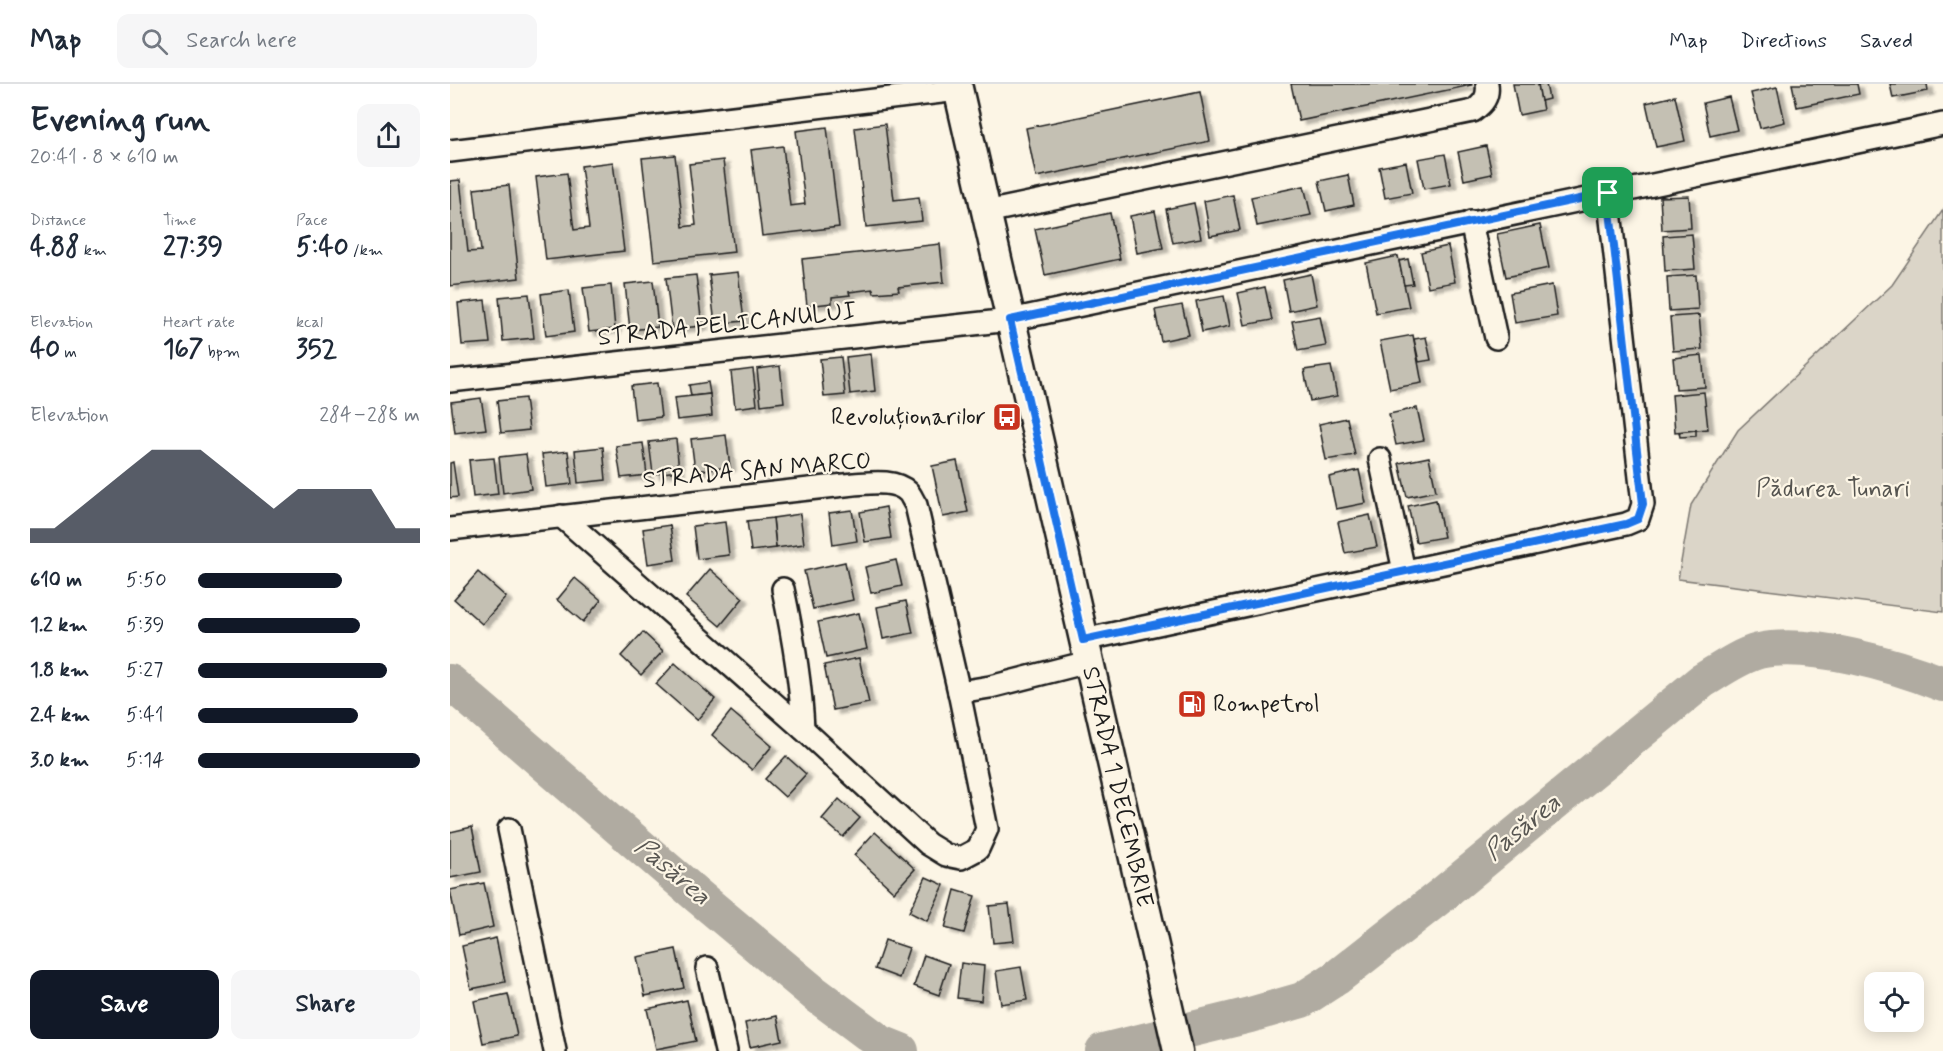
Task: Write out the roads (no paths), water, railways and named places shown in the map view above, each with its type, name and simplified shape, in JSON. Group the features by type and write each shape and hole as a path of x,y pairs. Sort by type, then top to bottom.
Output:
{"main road":[{"name":"STRADA 1 DECEMBRIE","path":"957,87 1178,1051"}],"street":[{"path":"986,212 1473,111 1482,105 1487,97 1487,84"},
{"path":"450,151 957,87"},
{"name":"STRADA PELICANULUI","path":"450,381 1010,320 1943,124"},
{"path":"959,692 990,687 1085,651 1404,571 1626,524 1638,519 1643,504 1642,493 1608,193"},
{"path":"1471,222 1496,338"},
{"path":"1380,459 1404,571"},
{"name":"STRADA SAN MARCO","path":"450,529 854,484 898,485 908,492 916,505 959,692 987,829 978,849 961,858 946,855 928,844 803,729"},
{"path":"561,516 803,729"},
{"path":"783,589 801,686 803,729"},
{"path":"509,829 555,1051"},
{"path":"707,968 726,1051"}],"waterway":[{"name":"Pasărea","path":"1103,1051 1302,1000 1336,978 1443,894 1702,681 1744,656 1780,648 1827,652 1877,662 1943,684"},
{"name":"Pasărea","path":"450,682 814,993 881,1043 901,1051"}],"place":[{"name":"Revoluționarilor","path":"1007,417"},
{"name":"Rompetrol","path":"1192,704"}],"park label":[{"name":"Pădurea Tunari","path":"1833,489"}]}
